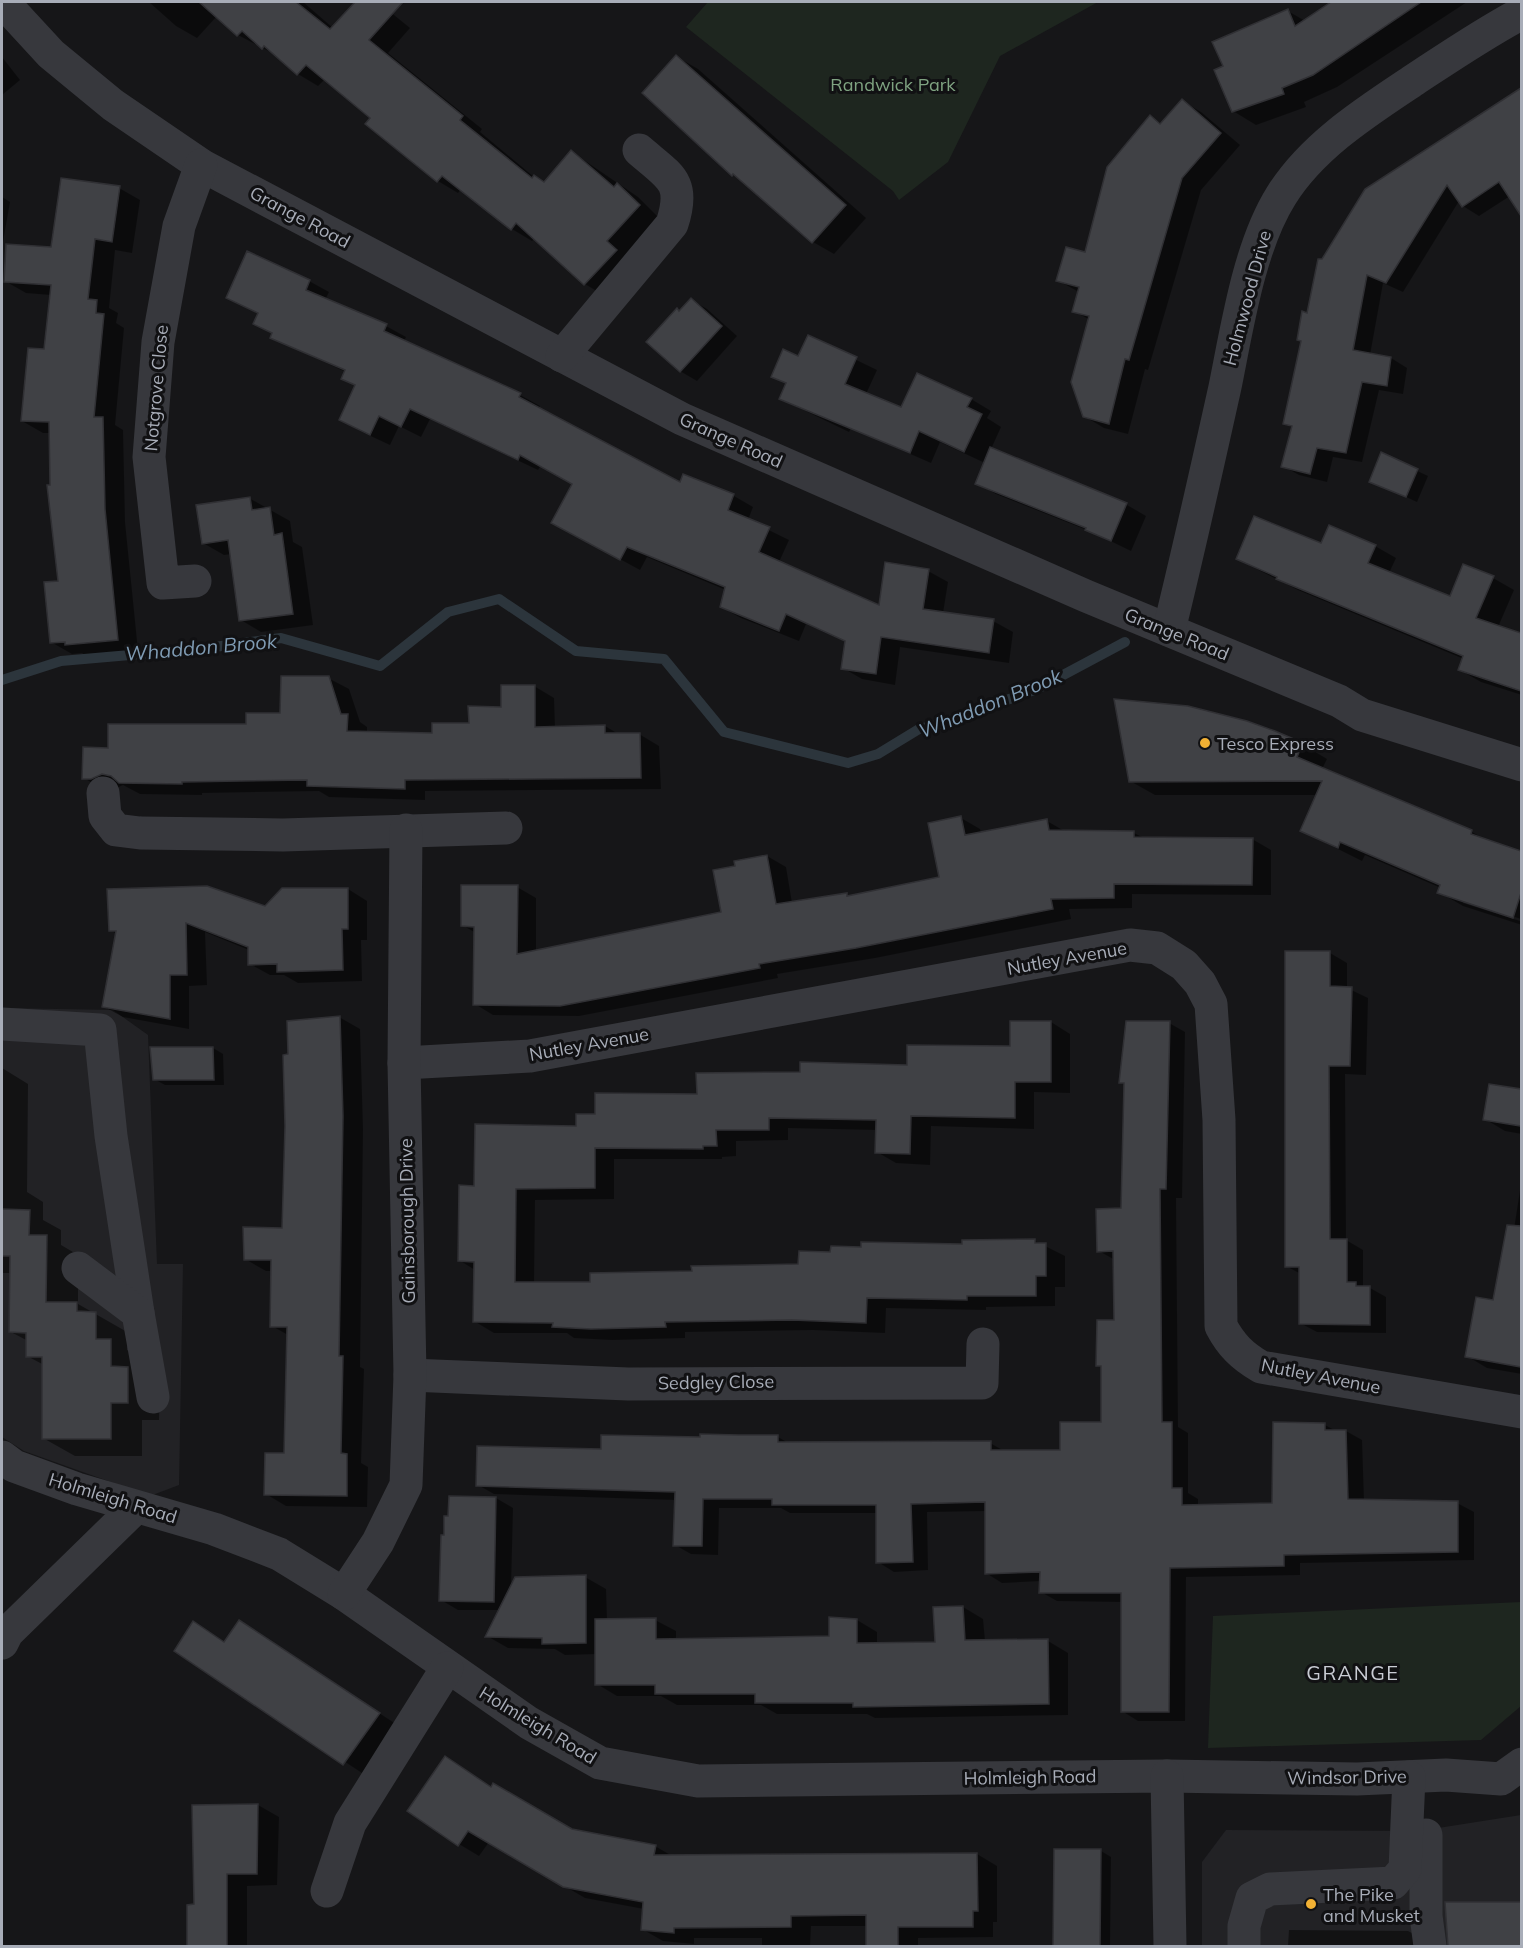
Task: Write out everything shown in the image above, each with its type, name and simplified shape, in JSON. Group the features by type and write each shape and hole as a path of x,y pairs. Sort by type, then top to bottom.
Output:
{"street":[{"name":"Grange Road","path":"3,2 51,54 113,105 201,165 688,422 1339,701 1362,716 1521,765"},
{"name":"Holmwood Drive","path":"1169,630 1193,532 1239,319 1262,234 1281,195 1310,159 1360,117 1486,32 1521,13"},
{"path":"562,356 672,224 679,203 675,182 639,150"},
{"name":"Notgrove Close","path":"195,581 163,583 149,457 158,342 179,226 201,165"},
{"path":"103,793 105,816 116,830 140,833 283,835 506,828"},
{"name":"Gainsborough Drive","path":"344,1594 378,1542 406,1485 410,1375 404,1063 406,830"},
{"name":"Nutley Avenue","path":"404,1063 530,1056 1130,945 1157,948 1184,965 1200,983 1211,1004 1219,1120 1221,1326 1230,1342 1244,1357 1261,1367 1521,1412"},
{"path":"2,1024 100,1030 111,1136 153,1396"},
{"path":"78,1268 138,1314"},
{"name":"Sedgley Close","path":"410,1375 628,1383 982,1383 983,1344"},
{"name":"Holmleigh Road","path":"2,1457 14,1466 136,1507 214,1529 279,1554 344,1594 529,1723 600,1763 698,1781 1167,1776"},
{"path":"3,1635 136,1507"},
{"path":"327,1891 350,1823 447,1668"},
{"name":"Windsor Drive","path":"1167,1776 1418,1776 1501,1779 1521,1764"},
{"path":"1167,1776 1170,1947"},
{"path":"1244,1947 1244,1926 1252,1898 1270,1889 1393,1883 1405,1869 1418,1776"},
{"path":"1418,1776 1426,1916 1430,1947"}],"shaded area":[{"path":"2,1008 113,1010 148,1035 157,1264 183,1264 179,1485 150,1496 24,1451 2,1437"},
{"name":"The Pike and Musket","path":"1521,1815 1521,1946 1202,1946 1202,1862 1226,1830 1419,1831"}],"green space":[{"name":"Randwick Park","path":"708,2 1098,2 1000,56 948,162 899,200 893,191 686,27"},
{"path":"1521,1602 1521,1706 1481,1740 1208,1748 1213,1616"}],"building":[{"path":"199,2 296,2 330,29 355,2 403,2 369,40 463,116 460,120 532,178 534,175 544,182 571,150 614,187 617,183 640,205 607,241 617,250 584,285 516,223 511,230 442,176 437,182 365,124 370,118 306,65 297,75 264,46 262,49 242,31 237,36"},
{"path":"1331,2 1421,2 1313,75 1282,88 1284,94 1232,112 1214,70 1223,66 1212,42 1288,9 1295,26"},
{"path":"676,55 846,205 812,243 733,174 732,176 642,93"},
{"path":"1521,88 1521,216 1499,182 1462,207 1447,185 1386,283 1367,275 1353,350 1391,357 1387,386 1362,382 1346,453 1317,448 1310,474 1281,467 1292,426 1283,424 1301,341 1297,340 1302,311 1307,313 1318,259 1322,259 1365,189"},
{"path":"1182,99 1221,133 1182,178 1129,360 1125,359 1109,424 1083,417 1071,382 1089,316 1072,312 1079,287 1056,281 1066,247 1085,252 1107,167 1150,115 1160,124"},
{"path":"61,178 120,186 112,242 95,239 88,299 97,300 96,313 104,314 94,417 103,417 105,509 118,640 65,645 65,642 50,643 44,582 58,581 47,485 50,485 49,422 21,421 28,348 44,349 51,285 4,282 6,244 51,247"},
{"path":"247,251 310,280 306,290 387,324 384,331 521,393 519,397 680,482 683,474 734,494 728,510 770,527 759,552 879,605 885,562 929,569 923,609 994,619 989,653 881,637 876,674 841,669 845,641 786,614 779,631 720,607 725,587 627,547 620,560 551,523 572,484 520,455 518,460 410,409 401,427 379,416 370,435 339,420 355,385 341,379 345,370 270,338 272,333 253,324 258,313 226,298"},
{"path":"691,298 722,326 680,372 646,342 677,308 679,311"},
{"path":"808,335 857,357 845,384 901,407 917,373 972,398 967,407 982,414 964,452 919,431 910,453 779,399 786,383 771,377 783,349 798,356"},
{"path":"990,447 1127,503 1111,541 1085,530 1086,528 975,484"},
{"path":"1381,452 1418,469 1406,497 1369,482"},
{"path":"250,497 252,510 270,507 274,535 282,533 293,614 239,621 228,540 202,544 196,505"},
{"path":"1254,516 1321,543 1329,525 1376,545 1368,563 1450,596 1463,564 1494,576 1476,618 1521,633 1521,691 1458,670 1463,656 1276,579 1277,577 1236,559"},
{"path":"281,676 329,676 341,714 348,714 347,731 432,733 432,723 469,723 468,706 501,707 501,685 535,685 535,727 605,725 605,733 640,733 641,778 405,780 405,789 307,786 307,780 182,782 182,784 119,783 111,776 102,774 91,779 82,779 83,747 108,748 108,724 246,724 246,713 280,713"},
{"path":"1114,699 1188,706 1247,721 1275,731 1303,743 1297,757 1472,830 1471,834 1521,851 1521,893 1513,918 1437,893 1440,885 1340,842 1338,848 1300,831 1322,781 1129,782"},
{"path":"961,816 965,835 1047,819 1049,830 1134,831 1134,837 1253,838 1252,885 1114,884 1114,898 1051,899 1053,909 856,948 759,964 760,968 560,1006 473,1005 474,927 461,926 461,885 518,885 517,954 721,912 713,870 735,866 734,861 767,855 776,904 847,893 847,896 939,877 928,823"},
{"path":"207,886 265,906 282,888 348,888 348,929 342,929 343,970 277,972 277,964 248,965 248,947 186,923 187,975 170,975 170,1019 102,1007 116,931 109,931 107,889"},
{"path":"1285,951 1330,951 1330,986 1352,987 1350,1066 1329,1066 1330,1239 1347,1239 1347,1282 1356,1282 1356,1286 1370,1286 1370,1325 1299,1324 1299,1267 1285,1267"},
{"path":"340,1016 343,1116 339,1356 343,1356 341,1453 347,1454 347,1496 264,1495 265,1453 284,1453 287,1327 270,1327 271,1260 244,1260 243,1227 282,1228 285,1126 283,1055 288,1054 287,1021"},
{"path":"1010,1021 1051,1021 1051,1082 1015,1082 1015,1118 911,1116 910,1154 875,1153 876,1120 769,1118 769,1130 716,1130 717,1146 703,1146 703,1149 595,1148 595,1188 516,1189 515,1282 590,1282 590,1273 692,1271 691,1266 798,1264 799,1251 830,1252 831,1246 861,1247 861,1242 962,1244 962,1240 1035,1239 1035,1243 1046,1243 1046,1276 1036,1276 1036,1296 967,1296 967,1300 867,1298 866,1323 792,1320 665,1322 666,1327 591,1329 552,1327 553,1323 473,1322 474,1262 458,1261 459,1185 474,1186 475,1124 576,1126 576,1114 595,1114 595,1093 697,1094 696,1073 800,1072 800,1062 907,1065 907,1045 1010,1046"},
{"path":"1126,1021 1170,1021 1166,1189 1160,1189 1162,1422 1172,1422 1172,1488 1182,1488 1182,1505 1272,1503 1273,1422 1325,1423 1325,1430 1346,1430 1348,1499 1458,1501 1458,1552 1284,1555 1284,1566 1170,1568 1169,1712 1121,1712 1121,1593 1039,1593 1040,1572 985,1574 985,1502 911,1504 913,1562 876,1563 876,1505 772,1505 772,1499 703,1499 702,1546 673,1546 675,1492 476,1486 477,1446 601,1449 601,1435 700,1437 700,1434 778,1435 778,1442 991,1441 991,1450 1060,1450 1060,1422 1101,1422 1101,1366 1096,1366 1097,1320 1114,1320 1113,1251 1097,1252 1096,1209 1121,1208 1124,1083 1119,1083"},
{"path":"150,1047 213,1047 214,1080 153,1080"},
{"path":"1489,1084 1521,1089 1521,1126 1483,1120"},
{"path":"2,1209 30,1210 29,1235 47,1235 46,1302 77,1302 77,1311 96,1312 96,1339 111,1339 111,1366 128,1367 128,1403 111,1403 111,1439 42,1439 42,1357 26,1357 26,1333 9,1332 10,1256 2,1256"},
{"path":"1507,1225 1521,1226 1521,1367 1465,1357 1476,1297 1493,1300"},
{"path":"449,1496 496,1497 494,1602 439,1601 441,1535 444,1535 444,1516 448,1516"},
{"path":"586,1575 586,1643 542,1644 542,1638 485,1637 515,1577"},
{"path":"963,1606 965,1640 1048,1639 1049,1704 853,1707 853,1703 755,1703 755,1694 655,1694 655,1685 595,1685 595,1619 656,1618 656,1639 829,1636 829,1617 857,1619 857,1643 935,1642 933,1607"},
{"path":"239,1620 380,1713 343,1765 174,1651 193,1621 224,1642"},
{"path":"445,1756 491,1787 493,1783 572,1829 656,1845 654,1855 977,1853 978,1911 973,1911 973,1927 898,1927 898,1947 866,1947 866,1915 791,1916 791,1927 674,1928 674,1933 641,1930 643,1902 563,1887 468,1831 458,1846 407,1811"},
{"path":"258,1804 257,1874 227,1874 227,1947 187,1947 187,1905 194,1904 192,1805"},
{"path":"1054,1849 1101,1849 1100,1947 1053,1947"},
{"path":"1445,1902 1521,1902 1521,1947 1448,1947"}],"waterway":[{"name":"Whaddon Brook","path":"2,680 61,661 199,649 281,638 380,666 448,612 499,599 576,651 664,659 724,732 848,763 878,754 919,729 937,725 1037,689 1125,642"}],"place":[{"name":"Tesco Express","path":"1205,743"},
{"name":"The Pike and Musket","path":"1311,1904"}],"district":[{"name":"GRANGE","path":"1353,1672"}]}
